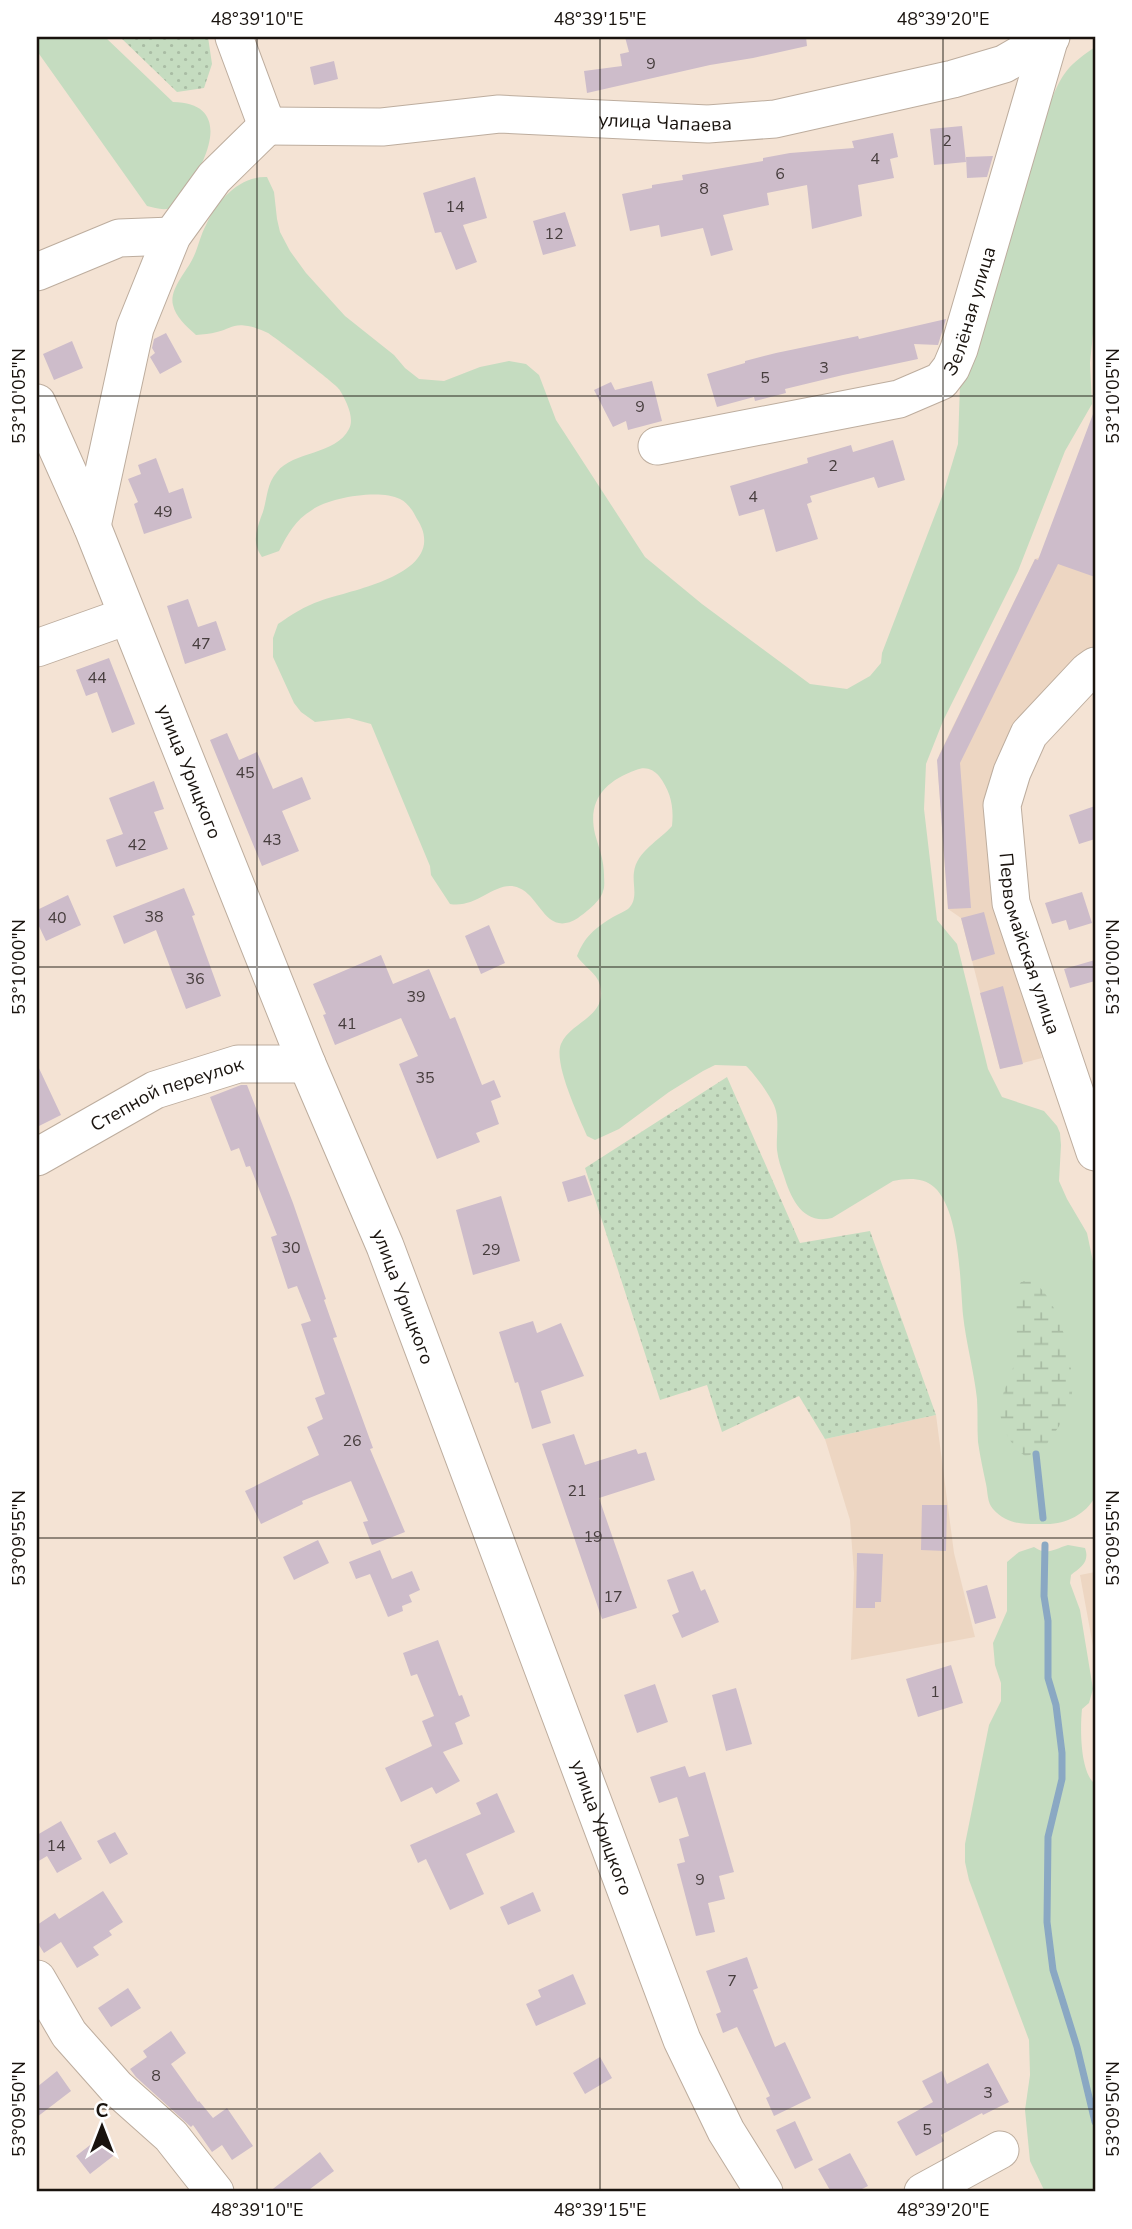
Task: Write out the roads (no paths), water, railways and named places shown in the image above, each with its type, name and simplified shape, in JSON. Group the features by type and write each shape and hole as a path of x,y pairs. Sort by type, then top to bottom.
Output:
{"street":[{"path":"92,526 135,328 172,236 214,178 267,126 234,37"},
{"name":"улица Чапаева","path":"267,126 382,127 499,114 708,124 775,119 953,79 1004,64 1050,37"},
{"name":"Зелёная улица","path":"657,446 899,399 941,381 951,368 959,349 1050,37"},
{"path":"37,272 119,238 172,236"},
{"name":"улица Урицкого","path":"37,403 92,526 307,1064 385,1246 681,2040 726,2131 764,2192"},
{"path":"37,646 127,616"},
{"name":"Первомайская улица","path":"1095,666 1029,734 1012,772 1002,804 1011,903 1095,1152"},
{"name":"Степной переулок","path":"37,1157 156,1090 237,1064 307,1064"},
{"path":"37,1979 69,2034 116,2087 171,2136 215,2192"},
{"path":"923,2192 1000,2150"}],"waterway":[{"path":"1036,1454 1043,1518"},
{"path":"1045,1545 1044,1596 1048,1621 1048,1678 1056,1705 1062,1753 1062,1779 1048,1837 1047,1922 1053,1970 1077,2047 1095,2122"}]}
